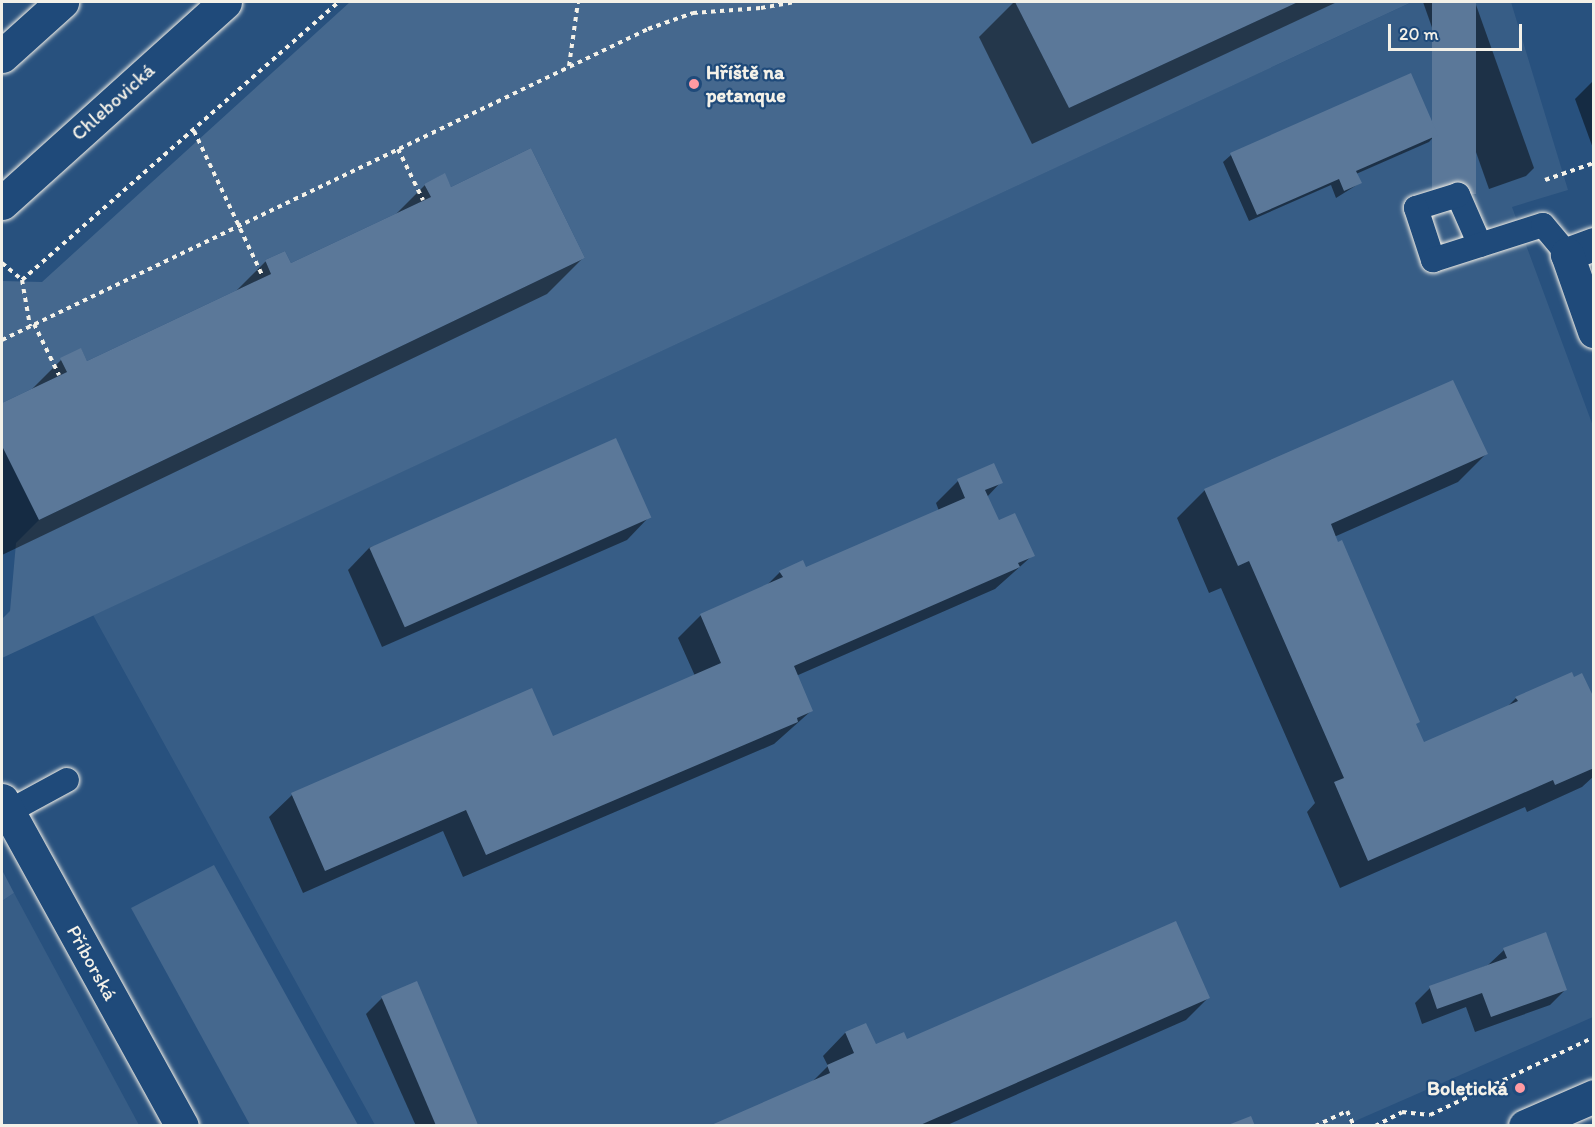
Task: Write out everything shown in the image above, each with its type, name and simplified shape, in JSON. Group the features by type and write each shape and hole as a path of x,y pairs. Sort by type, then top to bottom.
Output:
{"street":[{"path":"2,56 62,2"},
{"name":"Chlebovická","path":"2,203 225,2"},
{"path":"1580,249 1593,331"},
{"name":"Příborská","path":"5,806 182,1125"},
{"path":"1525,1125 1593,1096"}],"lane":[{"path":"1480,245 1543,225 1580,249"},
{"path":"5,806 67,780"}],"path":[{"path":"22,280 338,2"},
{"path":"568,66 578,2"},
{"path":"2,340 568,66 693,13 761,9 796,2"},
{"path":"194,131 263,277"},
{"path":"398,149 423,200"},
{"path":"1545,180 1593,163"},
{"path":"2,263 22,280 32,325 59,375"},
{"path":"1375,1125 1402,1112 1430,1115 1593,1037"},
{"path":"1315,1125 1347,1111 1354,1125"}],"shaded area":[{"path":"350,2 1015,2 1069,108 1298,2 1412,2 2,658 2,619 10,611 16,543 39,520 585,258 531,148 451,187 444,174 424,184 431,197 291,263 285,251 265,260 271,274 87,361 81,349 67,372 2,403 2,281 42,282"},
{"path":"1412,2 1511,2 1568,190 1512,207 1593,426 1593,1017 1346,1125 375,1125 93,615"},
{"path":"214,865 358,1125 250,1125 131,908"},
{"path":"2,870 14,893 2,901"},
{"path":"14,893 139,1125 2,1125 2,901"}],"building":[{"path":"1015,2 1298,2 1069,108"},
{"path":"1432,2 1476,2 1476,194 1432,194"},
{"path":"1411,73 1438,135 1356,171 1362,183 1344,191 1339,179 1257,215 1230,153"},
{"path":"531,148 585,258 39,520 2,446 2,403 67,372 60,358 81,348 87,361 271,274 265,260 285,251 291,263 431,197 424,184 445,173 451,187"},
{"path":"1453,380 1488,454 1331,524 1338,542 1342,540 1420,722 1416,724 1424,742 1518,701 1515,697 1572,672 1574,677 1582,673 1594,698 1594,768 1555,785 1553,780 1368,861 1334,782 1344,778 1249,561 1238,566 1204,489"},
{"path":"616,438 651,517 405,627 369,548"},
{"path":"994,463 1003,483 985,490 999,520 1015,513 1035,556 1018,563 1020,567 794,666 813,711 797,718 798,722 486,855 466,810 325,871 291,793 532,688 553,736 721,663 700,614 783,577 779,571 803,560 806,567 965,498 957,479"},
{"path":"1176,921 1210,998 918,1126 709,1126 830,1073 827,1065 854,1053 845,1032 866,1023 876,1044 904,1032 907,1039"},
{"path":"1546,932 1567,990 1491,1017 1482,993 1437,1009 1429,986 1507,958 1503,948"},
{"path":"417,981 479,1126 436,1126 381,996"},
{"path":"1251,1116 1255,1126 1228,1126 1228,1125"}],"place":[{"name":"Hříště na petanque","path":"694,84"},
{"name":"Boletická","path":"1520,1088"}]}
